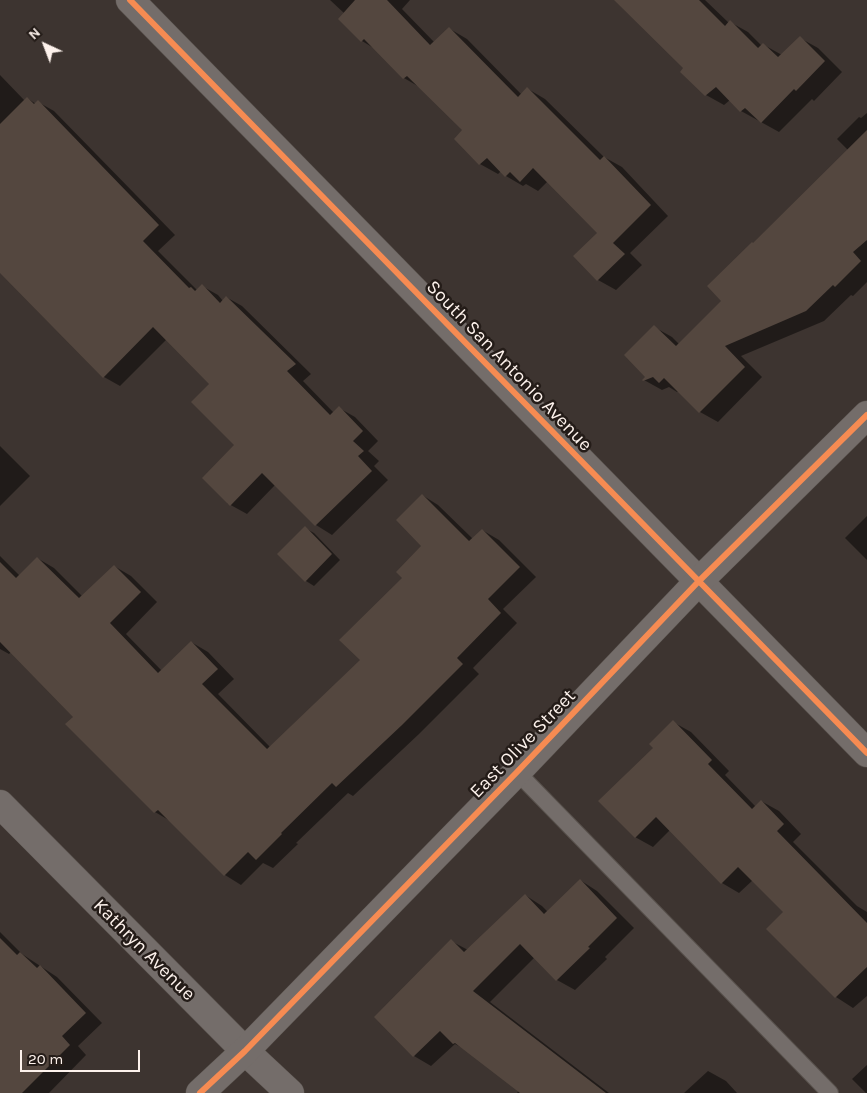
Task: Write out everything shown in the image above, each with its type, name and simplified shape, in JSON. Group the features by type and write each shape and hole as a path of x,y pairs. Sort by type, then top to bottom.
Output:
{"street":[{"name":"South San Antonio Avenue","path":"130,0 867,753"},
{"name":"East Olive Street","path":"200,1093 245,1051 517,772 698,582 867,415"},
{"name":"Kathryn Avenue","path":"0,804 245,1051 290,1093"}],"lane":[{"path":"517,772 830,1093"}],"building":[{"path":"355,0 387,0 430,45 449,27 518,97 527,87 600,160 604,156 651,205 613,243 625,254 597,281 573,256 597,233 533,168 520,182 510,172 505,177 487,158 479,165 454,139 462,130 407,76 403,79 364,39 361,42 338,19"},
{"path":"614,0 699,0 725,26 730,20 758,48 763,43 778,57 800,36 825,61 761,123 745,108 740,112 716,87 705,96 680,72 683,68"},
{"path":"27,97 34,104 38,100 159,225 143,241 189,288 191,287 195,291 202,284 220,303 226,296 296,364 287,371 330,415 339,406 363,431 353,441 364,451 358,456 372,471 315,526 262,473 230,506 202,478 234,445 191,402 209,384 153,327 103,378 0,273 0,124"},
{"path":"867,130 867,240 853,252 861,261 835,287 833,285 806,311 725,346 745,367 699,413 664,378 659,383 653,377 643,381 645,377 624,355 654,325 676,346 721,301 707,286"},
{"path":"422,494 469,541 482,529 520,567 488,599 501,613 457,658 463,664 402,725 336,787 332,783 256,860 248,852 224,876 158,810 154,813 65,724 73,717 0,642 0,562 16,578 37,557 79,598 114,565 141,592 110,623 158,673 191,641 218,669 202,684 267,749 360,660 339,640 402,578 396,572 421,546 396,520"},
{"path":"305,526 332,554 305,582 277,554"},
{"path":"673,720 712,760 708,764 752,809 761,800 784,824 777,831 867,923 867,967 835,998 766,929 783,912 738,867 721,884 656,817 635,838 598,801 653,748 649,744"},
{"path":"580,879 617,918 588,947 590,948 556,981 520,944 473,991 606,1093 520,1093 455,1043 453,1044 440,1031 413,1057 374,1017 451,939 464,952 525,894 544,914"},
{"path":"0,938 17,955 20,952 37,968 40,965 86,1013 62,1036 70,1045 22,1093 0,1093"}],"cycle path":[{"path":"130,0 867,753"},
{"path":"200,1093 245,1051 517,772 698,582 867,415"}]}
